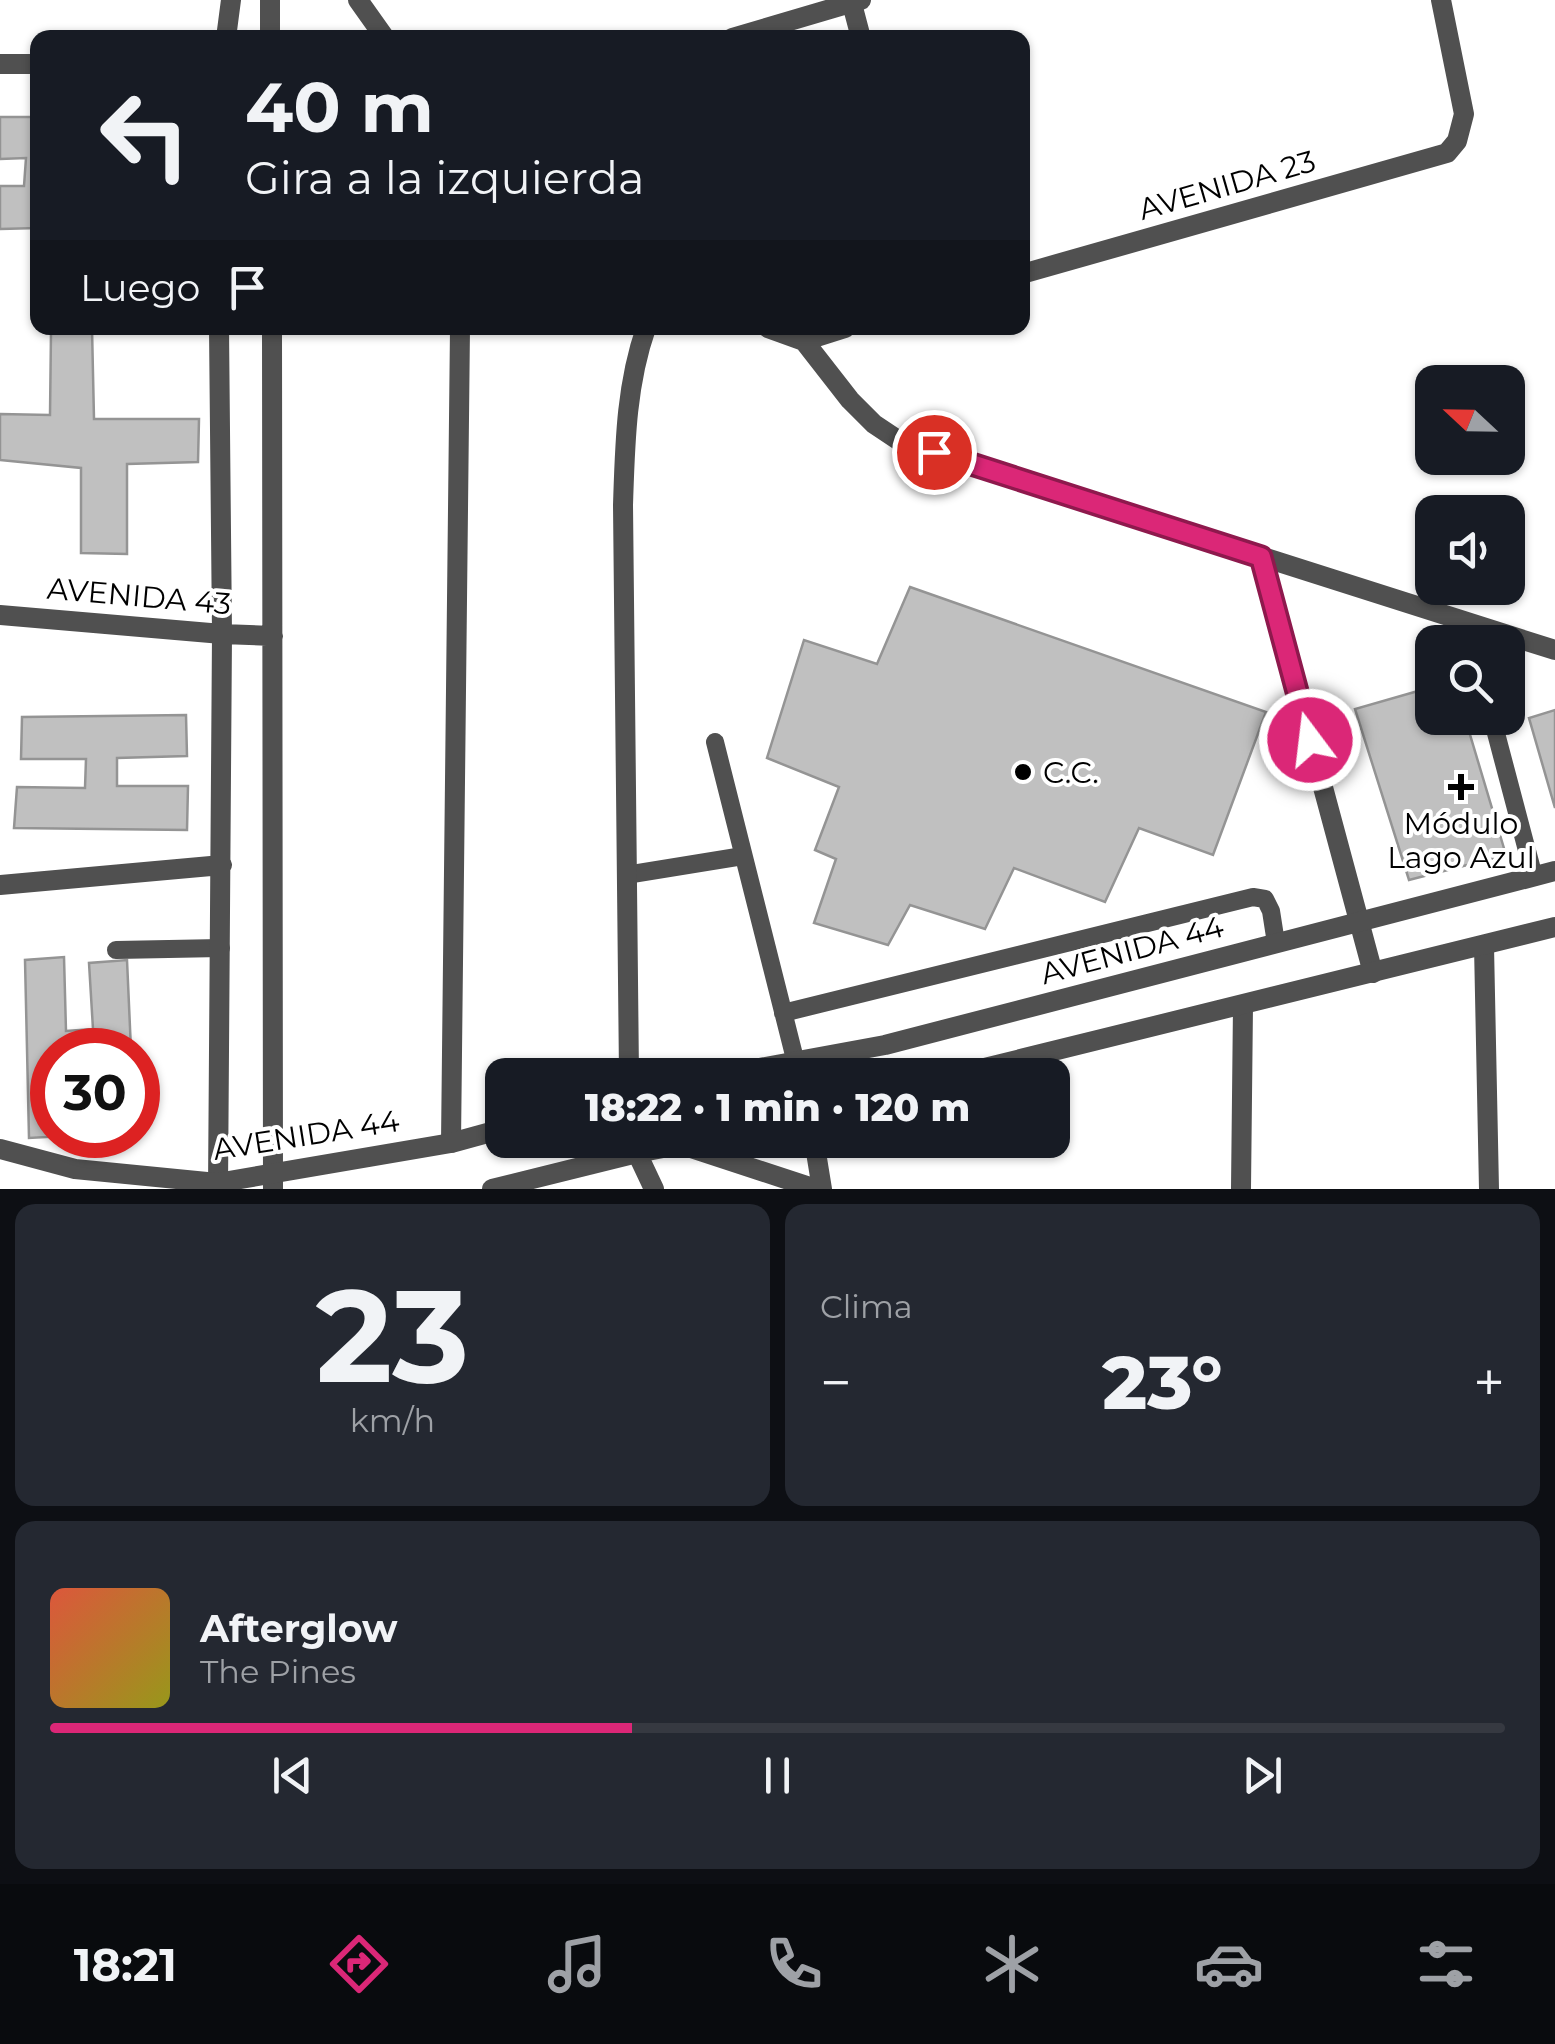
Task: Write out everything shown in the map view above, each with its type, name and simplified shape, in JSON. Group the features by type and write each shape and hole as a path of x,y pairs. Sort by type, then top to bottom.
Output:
{"street":[{"path":"227,30 231,0"},
{"path":"270,0 270,30"},
{"path":"358,0 379,30"},
{"name":"AVENIDA 23","path":"1030,272 1447,153 1456,140 1464,114 1441,0"},
{"path":"758,30 854,1 859,30"},
{"path":"0,64 30,64"},
{"path":"218,1186 222,865 219,335"},
{"path":"272,335 273,1181"},
{"path":"451,1143 460,335"},
{"path":"628,1058 622,505 628,408 644,335"},
{"path":"789,335 804,340 850,400 874,424 901,442 1555,650"},
{"path":"804,340 821,335"},
{"path":"1261,557 1372,973"},
{"name":"AVENIDA 43","path":"0,615 273,636"},
{"path":"0,885 222,865"},
{"name":"AVENIDA 44","path":"833,1058 1544,874"},
{"path":"1026,1058 1555,927"},
{"path":"1484,946 1489,1189"},
{"path":"1241,1189 1243,1005"},
{"name":"AVENIDA 44","path":"0,1149 75,1168 218,1186 273,1181 485,1134"},
{"path":"492,1189 596,1158"},
{"path":"641,1158 654,1189"},
{"path":"735,1158 819,1189 816,1158"}],"lane":[{"path":"1498,735 1544,874"},
{"path":"714,742 795,1058"},
{"path":"626,875 744,856"},
{"path":"783,1013 1253,897 1265,900 1271,912 1276,944"},
{"path":"116,950 221,948"}],"building":[{"path":"0,117 30,117 30,228 0,229 0,186 24,186 26,158 0,159"},
{"path":"51,335 92,335 94,419 199,419 198,462 127,464 127,554 81,553 81,468 0,460 0,414 50,415"},
{"name":"C.C.","path":"910,587 1266,712 1213,855 1139,828 1105,902 1014,868 985,929 910,905 888,945 814,923 836,859 815,850 839,787 767,758 804,640 877,664"},
{"path":"1415,692 1415,735 1470,735 1506,855 1409,880 1355,709"},
{"path":"1555,710 1555,808 1529,718"},
{"path":"186,715 187,756 117,758 117,786 188,786 187,830 14,828 17,787 85,788 86,759 21,759 22,717"},
{"path":"64,957 66,1028 30,1028 29,1138 25,960"},
{"path":"127,960 130,1028 93,1028 89,963"}],"place":[{"name":"C.C.","path":"1023,772"},
{"name":"Módulo Lago Azul","path":"1461,787"}],"route":[{"path":"934,452 1261,557 1310,740"}]}
